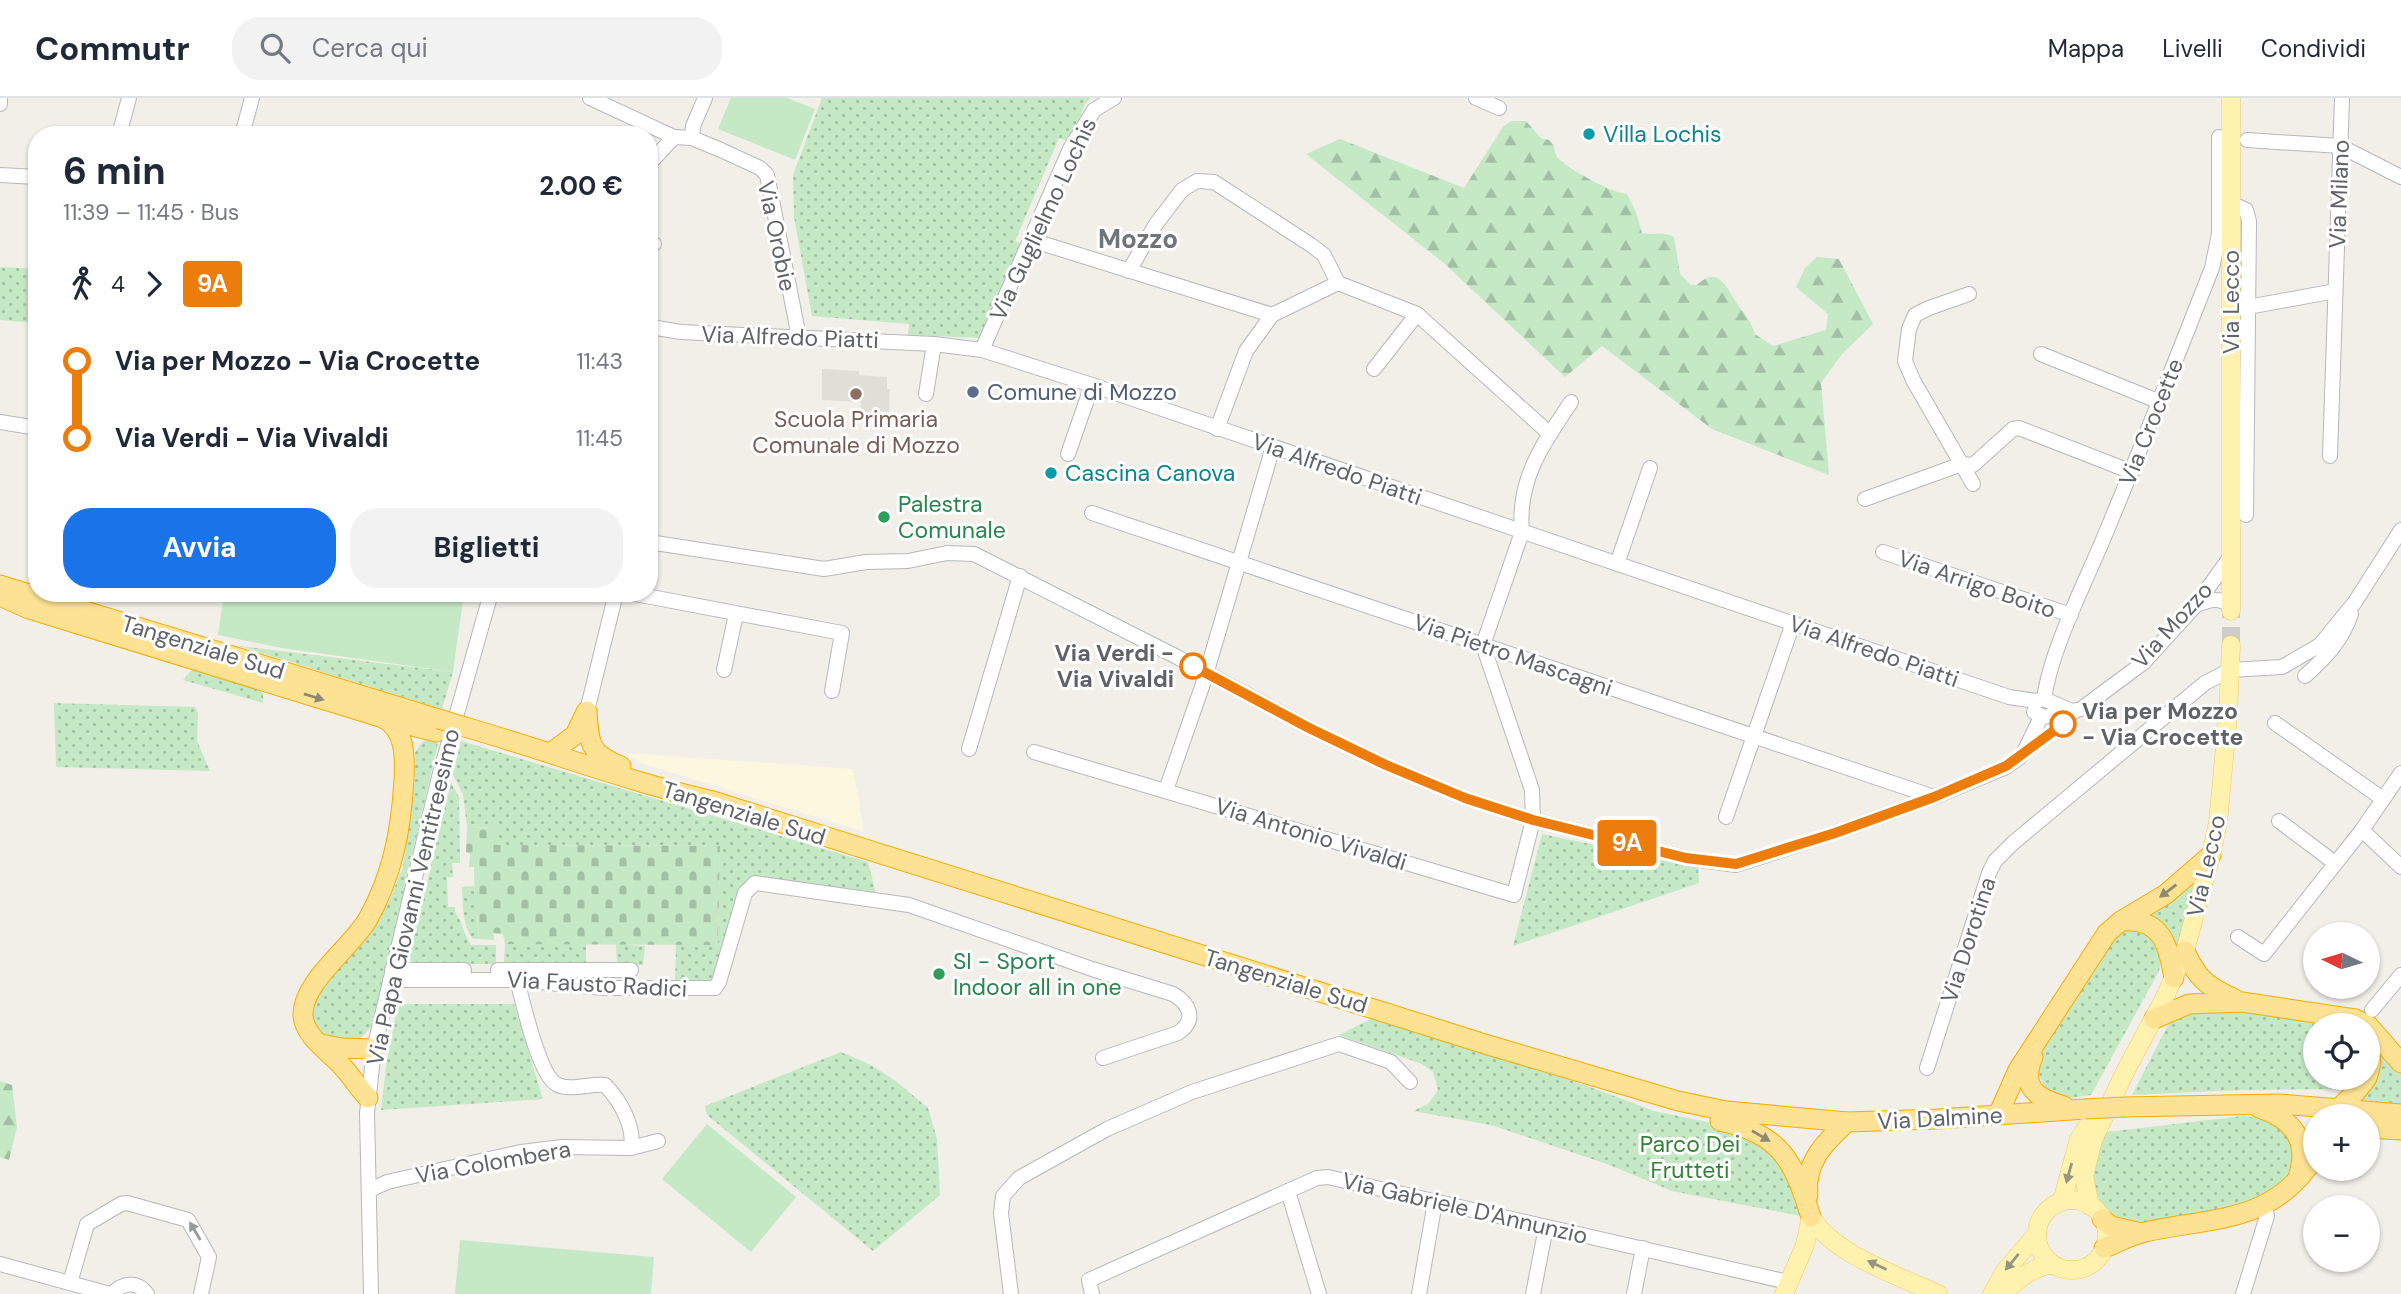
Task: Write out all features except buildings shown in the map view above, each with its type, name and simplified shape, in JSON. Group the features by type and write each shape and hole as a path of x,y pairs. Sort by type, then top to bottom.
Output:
{"highway":[{"name":"Tangenziale Sud","path":"0,585 28,594"},
{"path":"0,596 42,613 383,718 434,727"},
{"name":"Tangenziale Sud","path":"52,602 434,727 552,752 619,776 713,801 1488,1045"},
{"path":"552,752 575,735 587,711"},
{"path":"587,711 590,744 599,757 713,801"},
{"path":"368,1098 305,1023 303,1010 314,984 357,936 382,890 399,837 404,771 400,733 393,723 383,718"},
{"path":"404,771 412,745 434,727"},
{"path":"464,732 538,758 619,776"},
{"path":"1998,1115 2018,1070 2107,933 2121,921 2166,894 2211,855"},
{"path":"2121,921 2141,921 2161,935 2170,954 2174,978"},
{"path":"2185,951 2198,976 2208,986 2242,1002"},
{"path":"2154,1019 2189,1004 2242,1002 2303,1014"},
{"path":"2042,1035 2029,1066 2028,1075 2032,1088 2043,1099 2080,1109"},
{"path":"2380,1038 2401,1063"},
{"path":"321,1044 374,1049"},
{"path":"1488,1045 1542,1068 1643,1102 1747,1128 1784,1153 1799,1179 1811,1217"},
{"name":"Via Dalmine","path":"1488,1045 1630,1088 1726,1111 1847,1122 2124,1107 2245,1103 2303,1106"},
{"path":"343,1067 370,1076"},
{"path":"2343,1104 2357,1090"},
{"path":"2245,1103 2279,1115 2293,1128 2303,1131"},
{"name":"Via Dalmine","path":"2380,1112 2401,1114"},
{"path":"1811,1217 1807,1189 1814,1159 1847,1122"},
{"path":"2293,1128 2302,1154 2302,1163 2295,1183"},
{"path":"2380,1129 2401,1130"},
{"path":"2104,1248 2141,1233 2237,1215 2266,1206 2295,1183 2303,1173"},
{"path":"2096,1212 2111,1226 2141,1233"}],"main road":[{"name":"Via Lecco","path":"2231,102 2231,609"},
{"name":"Via Lecco","path":"2096,1212 2084,1176 2093,1140 2174,978 2185,951 2211,855 2218,822 2231,645"},
{"name":"Via Lecco","path":"2062,1200 2078,1139 2125,1072"},
{"path":"1997,1291 2005,1271 2037,1234 2044,1213 2062,1200 2076,1201 2096,1212 2107,1233 2099,1257 2083,1269 2062,1269 2053,1265 2043,1255 2037,1234"},
{"path":"1786,1288 1805,1245 1811,1217"},
{"path":"1811,1217 1826,1236 1847,1251 1938,1294"},
{"path":"1974,1294 1997,1291 2044,1265 2053,1265"}],"street":[{"path":"0,98 0,104"},
{"path":"121,126 129,98"},
{"path":"244,126 252,98"},
{"path":"590,98 650,126"},
{"path":"658,130 674,137 692,138 693,126 705,98"},
{"name":"Via Guglielmo Lochis","path":"982,350 1079,134 1094,110 1114,98"},
{"path":"1476,98 1499,108"},
{"name":"Via Milano","path":"2330,456 2342,98"},
{"path":"658,154 674,137"},
{"name":"Via Crocette","path":"658,543 824,569 866,562 908,561 965,552 1020,576 1307,727 1386,765 1465,798 1533,820 1686,858 1736,864 1835,833 1934,797 2006,766 2024,752 2041,708 2047,678 2071,615 2132,472 2212,268 2219,234 2219,137"},
{"name":"Via Orobie","path":"692,138 760,169 769,179 799,337"},
{"path":"2247,140 2340,146 2401,177"},
{"path":"0,176 28,177"},
{"path":"1129,271 1156,224 1182,190 1196,181 1214,183 1324,255 1338,283 1417,314 1550,434"},
{"name":"Via Lecco","path":"2231,203 2242,206 2248,215 2246,515"},
{"path":"1031,240 1272,315"},
{"path":"1217,429 1246,351 1272,315 1338,283"},
{"path":"2248,307 2335,291"},
{"path":"1969,294 1915,315 1909,329 1905,361 1913,380 1973,484"},
{"path":"1374,369 1417,314"},
{"name":"Via Alfredo Piatti","path":"658,328 681,332 934,344 982,350 2041,708"},
{"path":"926,394 934,344"},
{"path":"2041,354 2160,402"},
{"path":"1068,454 1092,385"},
{"path":"1533,820 1532,790 1483,645 1522,532 1520,519 1528,474 1571,402"},
{"path":"0,422 28,427"},
{"path":"1865,499 1962,464 1973,466 2013,429 2019,428 2132,472"},
{"path":"1166,790 1206,673 1273,447"},
{"path":"1617,564 1650,468"},
{"name":"Via Pietro Mascagni","path":"1091,513 1934,797"},
{"path":"2230,670 2282,667 2320,645 2355,602 2399,539"},
{"name":"Via Arrigo Boito","path":"1883,552 2071,615"},
{"name":"Via Mozzo","path":"2041,708 2074,712 2097,699 2143,663 2194,606 2231,556"},
{"path":"969,749 1020,576"},
{"path":"658,599 842,633 832,691"},
{"path":"2194,606 2211,599 2222,600 2231,609"},
{"name":"Via Papa Giovanni Ventitreesimo","path":"370,1292 368,1098 374,1049 439,777 488,602"},
{"path":"587,711 614,602"},
{"path":"2305,676 2328,656 2338,643 2346,630 2355,602"},
{"path":"724,670 736,614"},
{"path":"1726,817 1793,624"},
{"name":"Via Dorotina","path":"1927,1068 1995,861 2013,842 2205,683 2230,670"},
{"path":"2275,723 2383,799"},
{"name":"Via Antonio Vivaldi","path":"1034,752 1514,895 1533,820"},
{"path":"2238,937 2263,954 2362,830 2401,773"},
{"path":"2279,821 2335,863"},
{"path":"2362,830 2401,867"},
{"name":"Via Fausto Radici","path":"391,975 517,980 604,988 715,988 745,893 755,883 909,905 1092,969 1173,994 1190,1010 1188,1025 1178,1033 1103,1058"},
{"path":"391,975 631,971"},
{"path":"2372,1010 2401,975"},
{"path":"517,980 544,1071 555,1083 566,1087 593,1083 605,1085 626,1118 633,1138 631,1148"},
{"path":"1011,1294 1000,1213 1003,1196 1019,1178 1107,1129 1192,1092 1339,1044 1391,1062 1410,1082"},
{"name":"Via Colombera","path":"370,1190 387,1182 521,1152 575,1147 631,1148 658,1141"},
{"name":"Via Gabriele D'Annunzio","path":"1091,1294 1089,1280 1317,1178 1328,1177 1643,1248 1786,1288"},
{"path":"1288,1191 1319,1294"},
{"path":"1419,1294 1435,1202"},
{"path":"70,1283 87,1224 127,1203 188,1220 209,1257 201,1294"},
{"path":"2243,1294 2267,1216 2266,1206"},
{"path":"1532,1294 1546,1227"},
{"path":"1634,1294 1643,1248"},
{"path":"0,1264 107,1293 132,1284 147,1294"}],"shaded area":[{"name":"Scuola Primaria Comunale di Mozzo","path":"822,369 859,371 859,375 887,377 887,389 890,389 889,412 877,411 877,416 861,415 861,402 822,400"},
{"path":"625,753 853,769 864,832 644,764"}],"green space":[{"path":"731,98 787,98 815,109 795,160 718,129"},
{"path":"822,98 1091,98 1085,104 1070,142 1059,138 1015,241 1023,244 981,338 908,335 909,324 812,316 794,217 793,175"},
{"path":"1511,121 1526,121 1541,138 1549,140 1561,161 1583,176 1627,194 1642,233 1674,237 1680,274 1691,285 1697,285 1711,277 1722,281 1748,318 1755,334 1773,346 1826,330 1828,314 1796,287 1805,268 1817,257 1839,259 1873,324 1842,354 1821,383 1829,475 1712,429 1602,346 1565,377 1445,264 1306,154 1340,139 1464,188 1503,127"},
{"path":"0,267 28,269 28,322 0,320"},
{"path":"223,602 463,602 453,672 282,648 218,635"},
{"path":"239,646 453,672 442,709"},
{"path":"193,669 260,689 263,703 183,680"},
{"path":"54,703 195,707 198,713 197,741 210,771 56,767"},
{"path":"429,739 438,743 373,1025 357,1042 327,1041 314,1027 311,1012 318,988 365,941 389,901 403,867 415,779 415,753 422,742"},
{"path":"461,741 868,862 876,894 771,879 739,890 713,978 709,981 675,981 676,944 718,945 720,846 494,845 496,828 467,827 463,794 453,775"},
{"path":"451,782 459,797 460,863 452,863 453,877 447,877 448,907 455,907 471,945 496,945 496,964 413,964 409,958"},
{"path":"467,827 496,828 495,845 720,846 718,945 505,944 503,934 493,933 494,940 479,939 475,912 474,867 469,867 470,854 466,852"},
{"path":"1542,834 1698,866 1699,883 1513,946"},
{"path":"2205,864 2177,966 2141,916"},
{"path":"474,886 479,939 473,939 469,933 463,907 462,887"},
{"path":"2130,929 2145,935 2159,948 2159,971 2091,1095 2064,1099 2045,1088 2039,1074 2042,1051 2113,937"},
{"path":"505,944 586,944 586,964 504,964"},
{"path":"616,944 645,946 643,965 617,964"},
{"path":"398,1004 514,1004 543,1099 381,1110"},
{"path":"2228,1007 2303,1020 2303,1089 2132,1095 2169,1023 2191,1011"},
{"name":"Parco Dei Frutteti","path":"1373,1018 1582,1084 1654,1111 1722,1125 1756,1140 1778,1160 1806,1217 1672,1191 1607,1164 1491,1125 1413,1111 1428,1104 1438,1090 1433,1072 1422,1064 1339,1035"},
{"path":"2380,1046 2401,1072 2401,1105 2351,1102 2358,1096 2359,1090 2380,1090"},
{"path":"841,1052 871,1065 928,1108 937,1139 940,1195 873,1251 707,1115 705,1106"},
{"path":"0,1081 12,1085 17,1127 9,1160 0,1157"},
{"path":"2243,1116 2263,1118 2285,1125 2295,1153 2285,1182 2248,1206 2130,1225 2115,1217 2098,1197 2094,1173 2100,1146 2107,1132"},
{"path":"707,1124 796,1197 751,1252 662,1179"},
{"path":"460,1240 654,1257 651,1294 455,1294"}],"tunnel":[{"path":"2231,611 2231,645"}],"bus line":[{"name":"9A","path":"1193,666 1307,727 1386,765 1465,798 1533,820 1686,858 1736,864 1835,833 1934,797 2006,766 2063,724"}],"place":[{"name":"Villa Lochis","path":"1589,134"},
{"name":"Comune di Mozzo","path":"973,392"},
{"name":"Scuola Primaria Comunale di Mozzo","path":"856,394"},
{"name":"Cascina Canova","path":"1051,473"},
{"name":"Palestra Comunale","path":"884,517"},
{"name":"Via Verdi - Via Vivaldi","path":"1193,666"},
{"name":"Via per Mozzo - Via Crocette","path":"2063,724"},
{"name":"SI - Sport Indoor all in one","path":"939,974"}],"district":[{"name":"Mozzo","path":"1138,239"}]}
